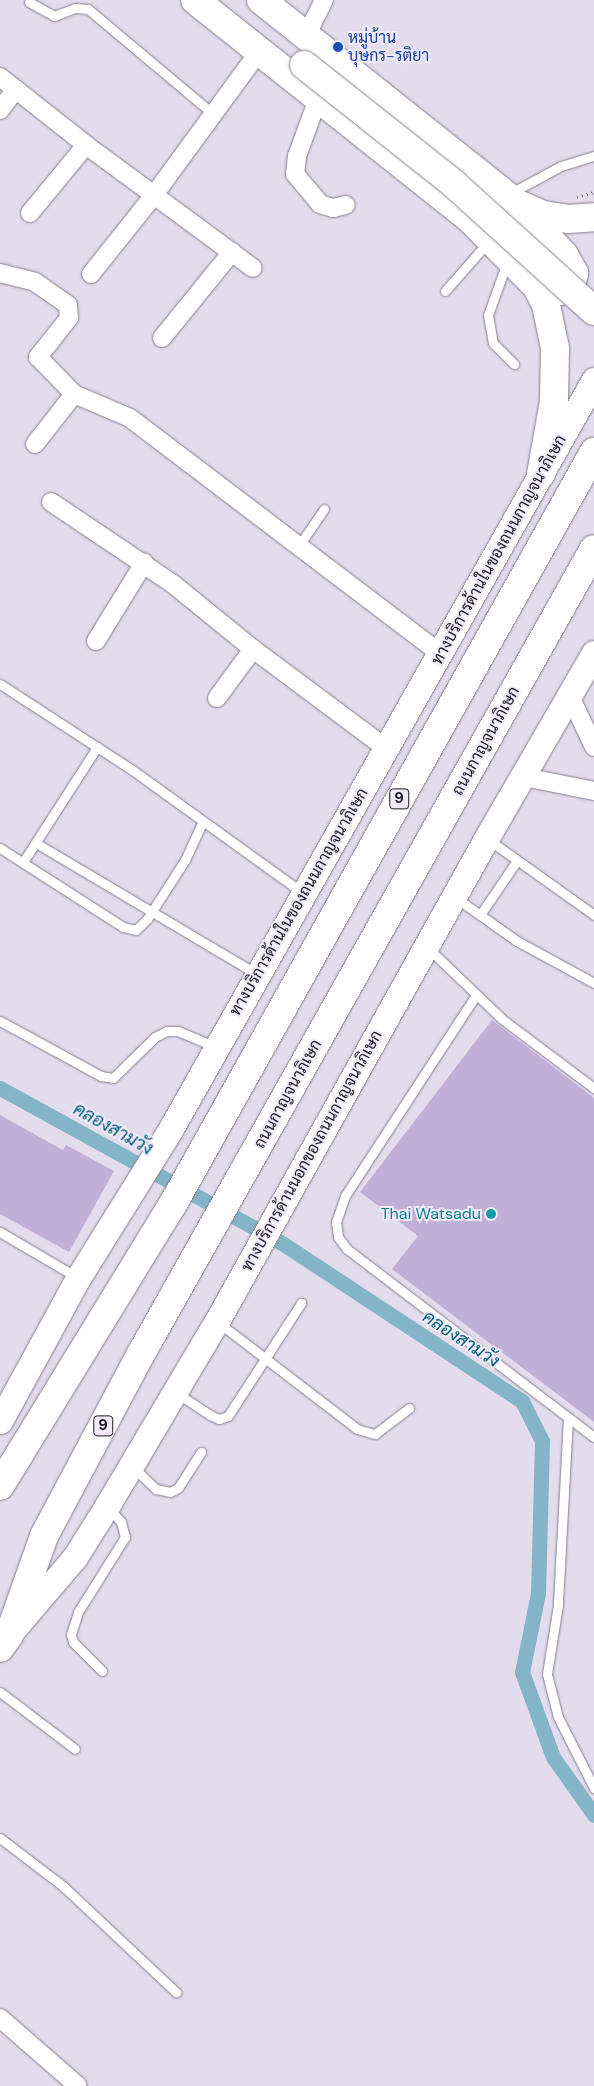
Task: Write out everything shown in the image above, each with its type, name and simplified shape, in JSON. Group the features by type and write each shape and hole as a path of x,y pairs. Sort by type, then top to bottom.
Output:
{"main road":[{"path":"195,0 319,96 501,247 537,287 546,305 555,348 554,400 541,474"},
{"path":"220,0 307,52 511,199 543,215 568,219 594,217"},
{"path":"239,0 462,176 594,297"},
{"path":"261,0 307,52 594,311"},
{"path":"511,199 564,255 574,273 572,282 562,290 537,287"},
{"name":"ทางบริการด้านในของถนนกาญจนาภิเษก","path":"0,1421 78,1278 169,1132 303,893 441,654 594,380"},
{"name":"9","path":"0,1486 173,1204 204,1145 594,452"},
{"name":"ถนนกาญจนาภิเษก","path":"4,1641 44,1536 243,1173 594,549"},
{"name":"ทางบริการด้านนอกของถนนกาญจนาภิเษก","path":"4,1641 75,1557 132,1465 217,1321 426,946 455,898 486,838 524,777 594,653"}],"street":[{"path":"307,52 324,0"},
{"path":"91,274 154,195 260,50"},
{"path":"0,77 86,145 253,268"},
{"path":"0,110 16,88"},
{"path":"319,96 297,156 295,174 320,204 333,208 346,205"},
{"path":"30,213 86,145"},
{"path":"162,338 232,252"},
{"path":"0,274 35,282 68,306 69,318 38,357 74,394 130,418 441,654"},
{"path":"35,444 74,394"},
{"path":"51,502 144,563 253,649 386,748"},
{"path":"96,641 144,563"},
{"path":"217,698 253,649"},
{"path":"570,696 594,747"},
{"path":"524,777 594,791"},
{"path":"0,2018 78,2086"}],"lane":[{"path":"30,2 54,16 75,8 88,9 213,114"},
{"path":"511,199 561,166 594,156"},
{"path":"445,291 501,247"},
{"path":"501,247 498,280 488,315 493,343 514,364"},
{"path":"298,547 324,509"},
{"path":"0,684 97,747 303,893"},
{"path":"23,862 97,747"},
{"path":"0,848 130,930 142,926 152,912 184,860 203,821"},
{"path":"486,838 516,862 594,915"},
{"path":"36,843 257,974"},
{"path":"480,915 516,862"},
{"path":"455,898 594,983"},
{"path":"426,946 502,1019 594,1088"},
{"path":"476,994 345,1196 336,1222 338,1237 347,1249 594,1437"},
{"path":"0,1021 101,1076 113,1078 155,1037 167,1031 178,1031 217,1047"},
{"path":"0,1232 78,1278"},
{"path":"175,1392 210,1416 219,1419 228,1416 302,1303"},
{"path":"217,1321 356,1429 367,1434 375,1434 409,1408"},
{"path":"568,1418 558,1605 547,1674 558,1717 594,1788"},
{"path":"132,1465 156,1489 170,1492 178,1488 201,1452"},
{"path":"102,1671 73,1642 71,1634 78,1612 125,1537 121,1522 107,1506"},
{"path":"0,1692 75,1748"},
{"path":"0,1838 64,1887 176,1992"}],"path":[{"path":"577,196 594,192"}],"building":[{"name":"Thai Watsadu","path":"492,1020 594,1098 594,1422 392,1269 418,1236 360,1192"},
{"path":"0,1115 63,1150 66,1145 114,1171 69,1252 0,1214"}],"waterway":[{"name":"คลองสามวัง","path":"0,1088 285,1245 522,1401 542,1441 538,1593 522,1672 553,1757 594,1815"}],"place":[{"name":"หมู่บ้าน บุษกร-รติยา","path":"338,47"},
{"name":"Thai Watsadu","path":"491,1214"}]}
